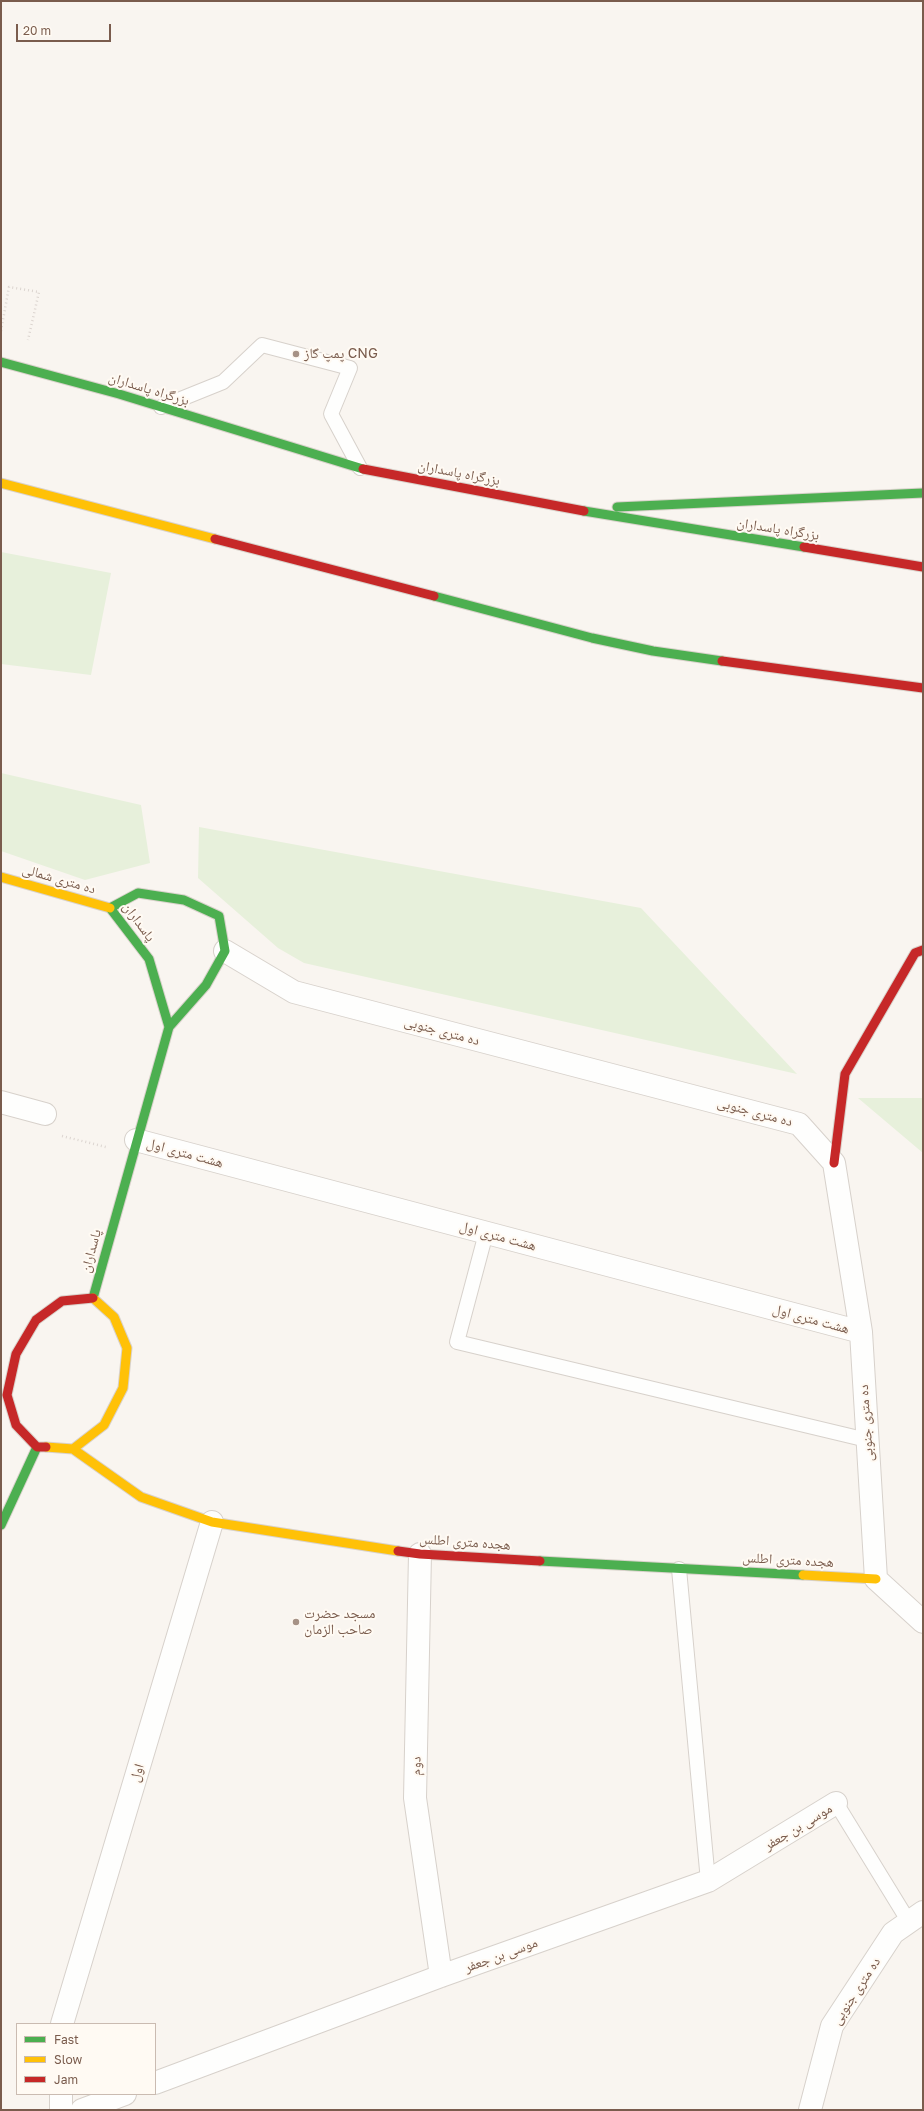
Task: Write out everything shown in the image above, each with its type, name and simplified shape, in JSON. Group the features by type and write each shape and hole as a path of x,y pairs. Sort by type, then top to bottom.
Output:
{"main road":[{"name":"بزرگراه پاسداران","path":"1,362 161,407 360,468 574,509 923,567"},
{"path":"1,484 592,638 653,651 923,688"},
{"path":"574,509 923,493"},
{"path":"910,686 923,694"},
{"name":"ده متری شمالی","path":"1,877 110,908"},
{"name":"پاسداران","path":"93,1298 134,1147 169,1027 206,985 225,951 219,916 184,900 138,893 110,908 149,958 169,1027"},
{"path":"834,1163 846,1074 915,953 923,950"},
{"path":"93,1298 114,1317 127,1348 123,1388 104,1425 73,1449 37,1447 16,1426 4,1394 16,1354 36,1320 62,1301 93,1298"},
{"path":"1,1525 37,1447"},
{"name":"هجده متری اطلس","path":"73,1449 141,1497 212,1522 420,1554 876,1579"}],"street":[{"name":"ده متری جنوبی","path":"225,951 294,992 799,1124 834,1163 860,1332 876,1579"},
{"path":"1,1102 44,1114"},
{"name":"هشت متری اول","path":"134,1147 486,1232 860,1332"},
{"name":"اول","path":"62,2023 212,1522"},
{"name":"دوم","path":"420,1554 415,1798 441,1976"},
{"path":"876,1579 923,1622"},
{"name":"موسی بن جعفر","path":"156,2083 441,1976 708,1881 836,1803"},
{"name":"ده متری جنوبی","path":"810,2110 832,2026 893,1933 916,1917"},
{"path":"61,2095 61,2110"},
{"path":"82,2110 122,2095"}],"lane":[{"path":"161,407 223,382 262,346 350,368 331,414 360,468"},
{"path":"486,1232 458,1342 867,1440"},
{"path":"679,1569 708,1881"},
{"path":"836,1803 916,1917"}],"path":[{"path":"1,331 9,286 39,292 22,368"},
{"path":"44,1114 41,1130 134,1147"}],"green space":[{"path":"1,552 111,573 91,675 1,664"},
{"path":"1,773 141,805 150,863 85,880 1,851"},
{"path":"199,827 641,908 797,1074 304,963 278,948 198,878"},
{"path":"858,1098 923,1098 923,1153"}],"traffic: fast":[{"path":"1,362 119,394 363,469"},
{"path":"617,507 923,493"},
{"path":"584,511 804,547"},
{"path":"434,596 592,638 653,651 722,661"},
{"path":"138,893 184,900 219,916 225,951 206,985 169,1027 149,959 110,908 138,893"},
{"path":"93,1298 169,1027"},
{"path":"1,1525 37,1447"},
{"path":"540,1561 803,1575"}],"traffic: slow":[{"path":"1,483 215,539"},
{"path":"1,877 110,908"},
{"path":"46,1447 73,1449 104,1425 123,1388 127,1348 114,1317 93,1298"},
{"path":"73,1449 141,1497 212,1522 398,1551"},
{"path":"803,1575 876,1579"}],"traffic: jam":[{"path":"363,469 584,511"},
{"path":"215,539 434,596"},
{"path":"804,547 923,567"},
{"path":"722,661 923,688"},
{"path":"834,1163 845,1074 915,953 923,950"},
{"path":"46,1447 37,1447 16,1425 7,1395 16,1354 36,1320 62,1301 93,1298"},
{"path":"398,1551 420,1554 540,1561"}],"place":[{"name":"پمپ گاز CNG","path":"296,354"},
{"name":"مسجد حضرت صاحب الزمان","path":"296,1622"}]}
